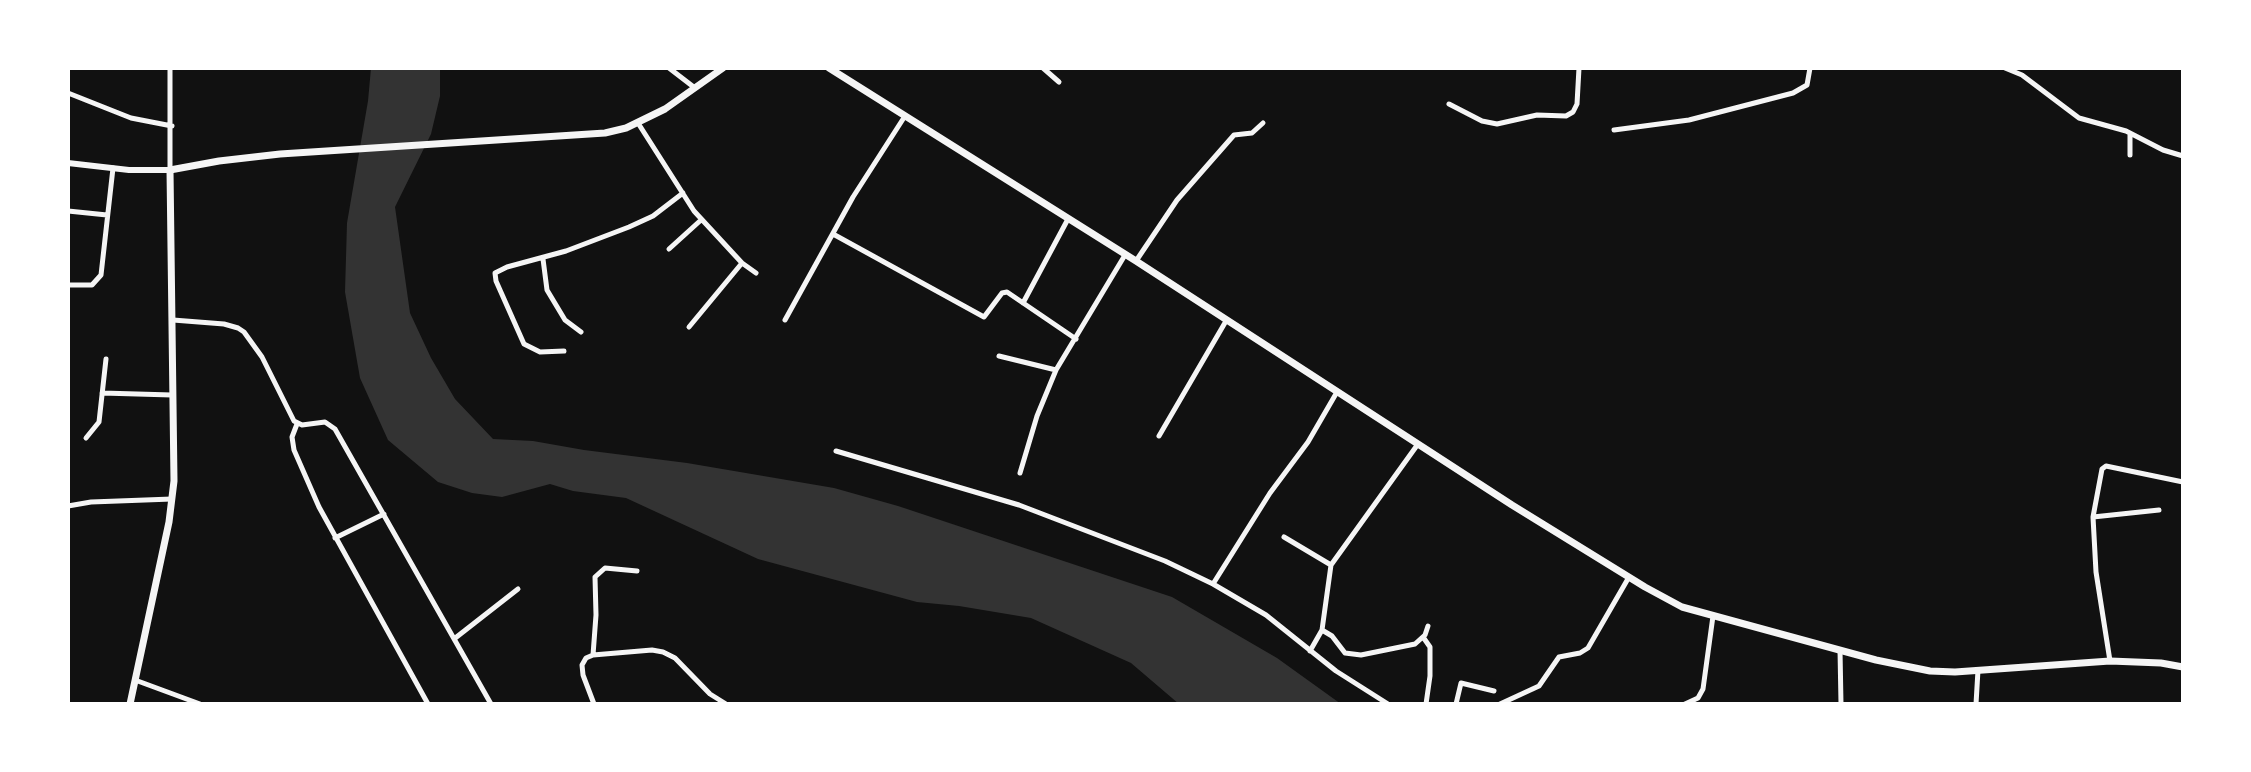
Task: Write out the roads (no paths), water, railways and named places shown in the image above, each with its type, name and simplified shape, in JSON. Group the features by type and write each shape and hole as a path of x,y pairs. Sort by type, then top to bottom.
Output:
{"main road":[{"path":"130,704 172,499 170,170 220,157 605,133 638,123 665,109 723,68"},
{"path":"829,68 1136,261 1512,505 1672,603 1919,670 1955,672 2110,661 2183,667"}],"street":[{"path":"68,163 170,170 170,68"},
{"path":"669,68 695,88"},
{"path":"1043,68 1059,82"},
{"path":"1449,104 1482,121 1497,124 1537,115 1566,116 1573,112 1577,104 1579,68"},
{"path":"1614,130 1689,120 1799,91 1807,85 1810,68"},
{"path":"2005,68 2022,75 2079,118 2130,133 2163,150 2183,156"},
{"path":"68,93 131,118 172,126"},
{"path":"785,320 905,116"},
{"path":"638,123 701,220 742,263 756,273"},
{"path":"1136,261 1177,200 1234,135 1252,133 1263,123"},
{"path":"2130,133 2130,155"},
{"path":"68,285 92,285 101,275 113,168"},
{"path":"564,351 540,352 524,344 495,273 543,259 643,221 683,193"},
{"path":"68,211 107,215"},
{"path":"1023,303 1068,219"},
{"path":"669,249 701,220"},
{"path":"833,234 984,317 1002,293 1007,292 1076,339"},
{"path":"1020,473 1037,416 1056,370 1125,255"},
{"path":"543,259 547,290 565,320 581,332"},
{"path":"689,327 742,263"},
{"path":"173,320 224,324 244,332 273,376 297,424 292,437 294,450 335,538 428,704"},
{"path":"1159,436 1226,321"},
{"path":"999,356 1056,370"},
{"path":"86,438 98,426 106,359"},
{"path":"1213,584 1270,493 1308,442 1337,392"},
{"path":"102,393 172,395"},
{"path":"297,424 325,422 335,429 491,704"},
{"path":"1310,651 1322,630 1331,565 1419,443"},
{"path":"836,451 1019,505 1125,544 1213,584 1266,615 1336,671 1388,704"},
{"path":"2110,661 2096,572 2093,517 2102,469 2106,466 2183,482"},
{"path":"69,504 172,499"},
{"path":"2093,517 2159,510"},
{"path":"335,538 384,514"},
{"path":"1284,537 1331,565"},
{"path":"593,655 595,577 605,568 637,571"},
{"path":"1500,704 1539,686 1559,657 1580,653 1588,648 1629,577"},
{"path":"454,639 518,589"},
{"path":"1685,704 1698,698 1703,689 1713,616"},
{"path":"1322,630 1332,636 1342,652 1352,655 1411,645 1423,637 1428,626"},
{"path":"1423,637 1430,647 1426,704"},
{"path":"1840,650 1841,704"},
{"path":"594,704 583,675 582,665 586,658 593,655 663,652 675,658 710,694 726,704"},
{"path":"1976,704 1978,670"},
{"path":"135,680 200,704"},
{"path":"1456,704 1461,683 1494,691"}]}
